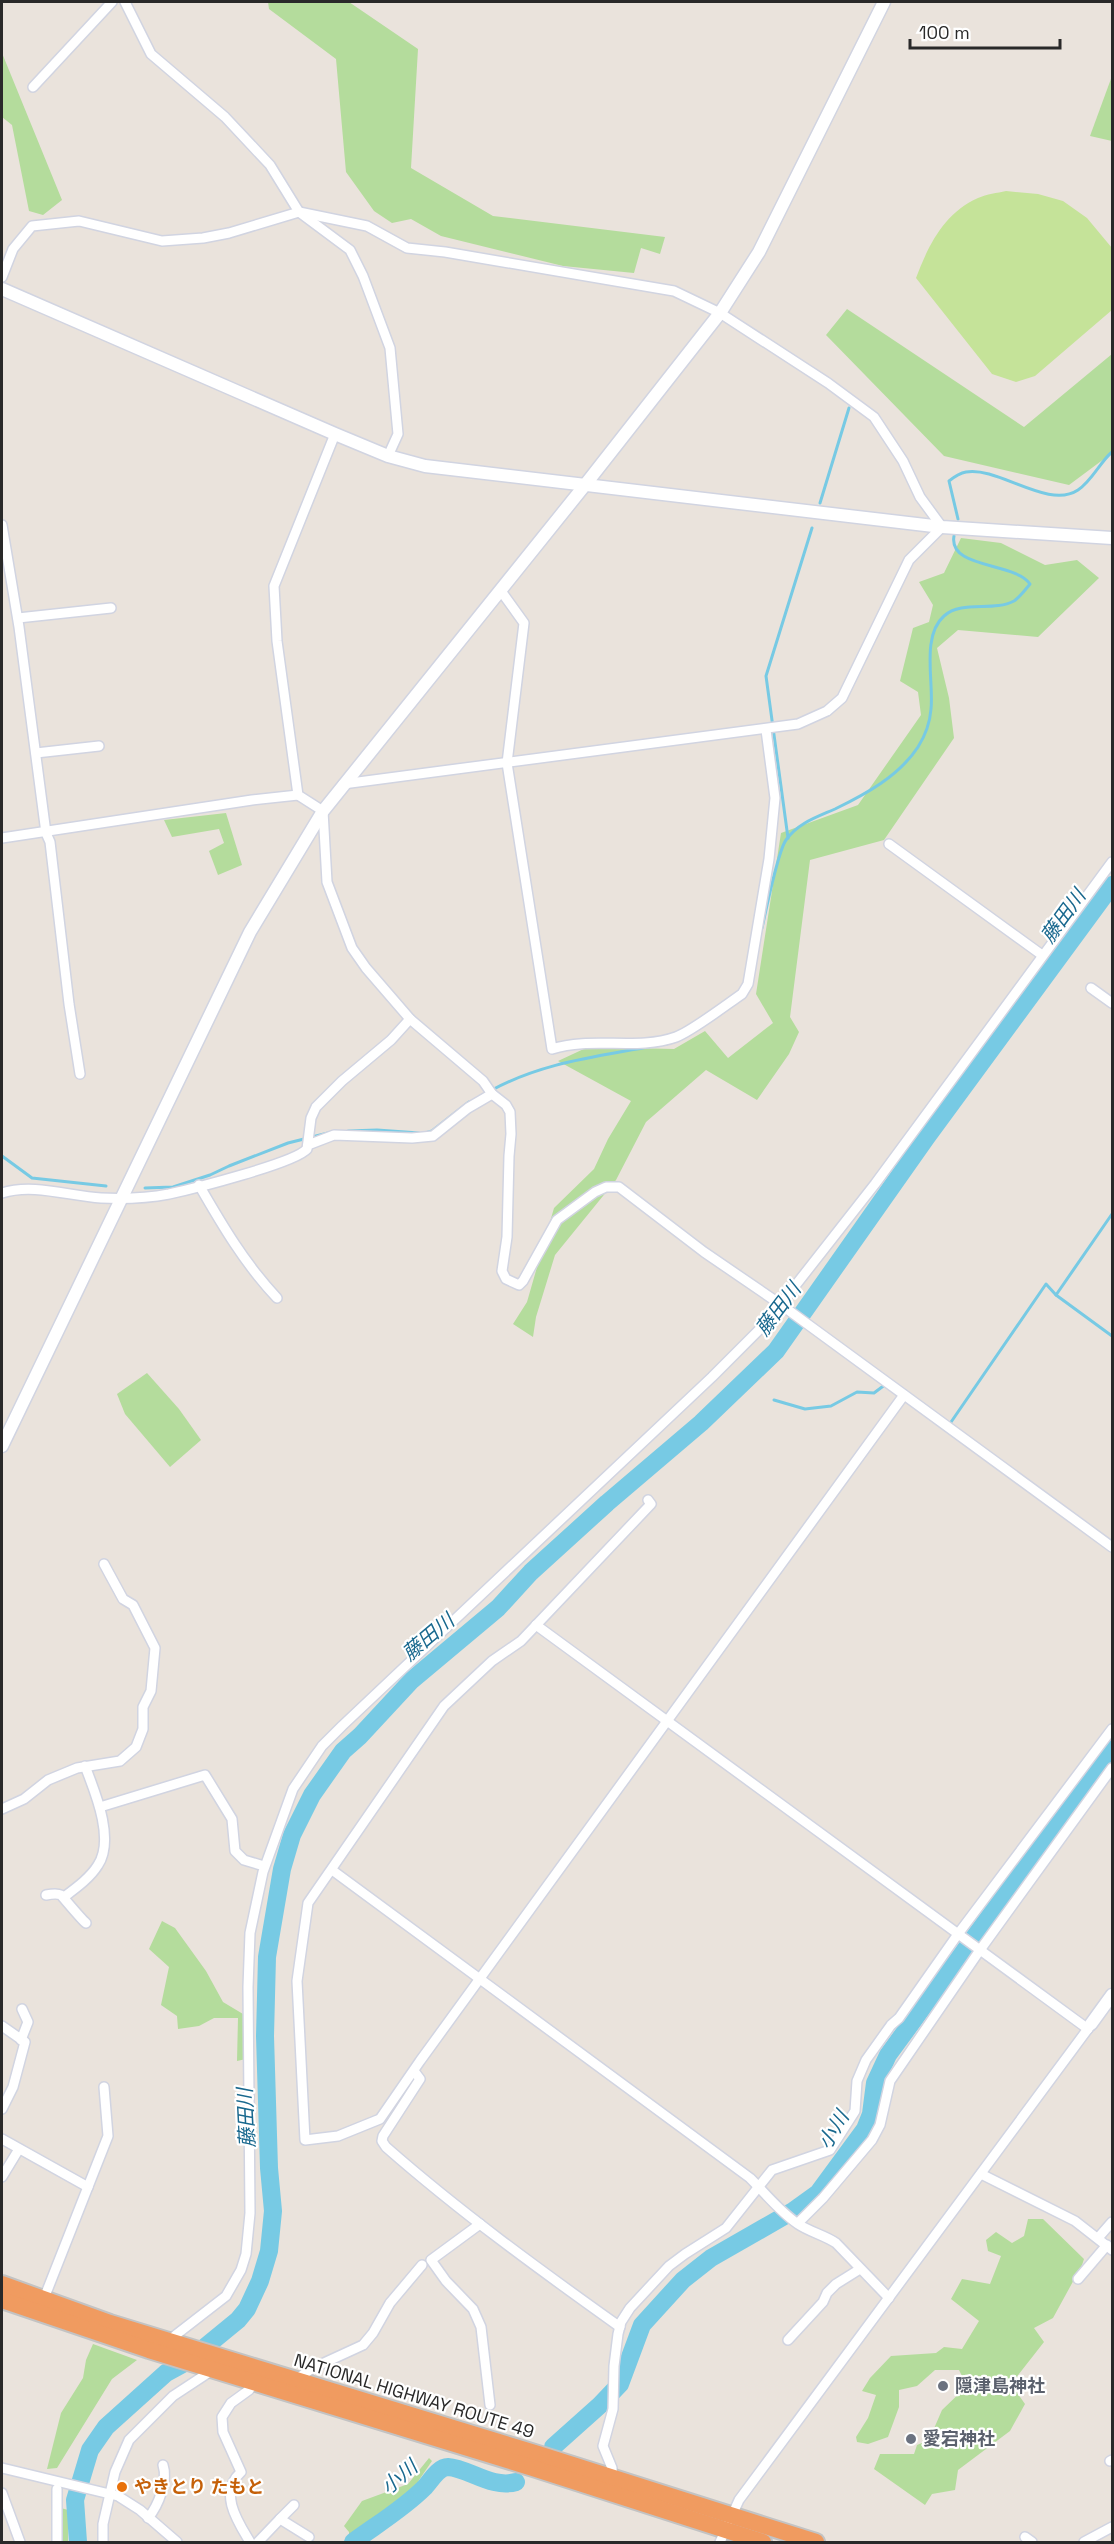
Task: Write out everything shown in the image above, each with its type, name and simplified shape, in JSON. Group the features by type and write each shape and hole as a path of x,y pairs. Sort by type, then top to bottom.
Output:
{"highway":[{"name":"NATIONAL HIGHWAY ROUTE 49","path":"2,2284 166,2345 255,2382 763,2542"},
{"name":"NATIONAL HIGHWAY ROUTE 49","path":"2,2300 166,2345"},
{"name":"NATIONAL HIGHWAY ROUTE 49","path":"215,2364 295,2380 613,2479 726,2530 816,2542"}],"street":[{"path":"33,87 112,2"},
{"path":"125,2 151,54 225,117 270,165 299,212 350,250 363,276 390,348 398,434 388,456"},
{"path":"2,1446 250,932 323,811 501,591 720,313 759,252 884,2"},
{"path":"2,277 13,249 32,226 79,221 162,241 203,238 230,233 299,212 367,226 407,248 445,252 674,291 720,313 828,383 874,417 903,461 920,497 942,527"},
{"path":"2,289 335,434 388,456 425,466 942,527 1113,538"},
{"path":"298,795 277,642 274,586 335,434"},
{"path":"2,525 18,618 46,833 50,842 69,1004 80,1074"},
{"path":"343,784 798,724 827,711 842,698 909,560 942,527"},
{"path":"501,591 524,623 507,763 552,1049 581,1043 646,1042 676,1037 742,994 748,984 769,859 775,798 766,730"},
{"path":"18,618 111,608"},
{"path":"36,753 99,746"},
{"path":"2,838 298,795 323,811"},
{"path":"323,811 327,882 352,948 366,968 410,1019 483,1081 492,1094 506,1105 511,1118 507,1237 502,1271 508,1281 519,1285 523,1281 557,1220 600,1189 606,1186 619,1187 704,1252 823,1335 1113,1547"},
{"path":"889,844 1042,955"},
{"path":"166,2345 226,2296 241,2271 246,2254 250,2213 248,1988 250,1934 264,1866 293,1789 322,1746 406,1664 712,1377 766,1323 874,1184 1113,862"},
{"path":"1091,988 1113,1003"},
{"path":"726,1005 733,1014"},
{"path":"2,1193 24,1189 103,1198 171,1193 271,1167 300,1156 308,1145 311,1118 316,1107 342,1081 391,1040 410,1019"},
{"path":"308,1145 334,1135 411,1138 433,1136 468,1108 492,1094"},
{"path":"199,1185 228,1236 277,1298"},
{"path":"648,1500 651,1504 521,1641 492,1661 444,1706 308,1903 297,1981 305,2140 338,2136 380,2119 904,1395"},
{"path":"2,1809 24,1799 48,1780 85,1766 120,1761 136,1747 144,1728 143,1707 151,1691 155,1648 133,1605 123,1599 104,1564"},
{"path":"536,1625 980,1950 1089,2027"},
{"path":"613,2479 612,2468 603,2446 614,2392 614,2366 620,2327 630,2308 669,2266 726,2228 772,2170 830,2150 855,2111 857,2081 866,2060 929,1978 958,1934 1113,1730"},
{"path":"64,1897 88,1878 102,1858 104,1846 100,1807 85,1766"},
{"path":"794,2221 823,2198 872,2140 880,2125 890,2081 980,1950 1113,1768"},
{"path":"100,1807 205,1775 232,1819 234,1851 244,1860 264,1866"},
{"path":"332,1870 750,2178 769,2200 794,2221 826,2236 889,2298"},
{"path":"46,1895 59,1894 64,1897 69,1907 86,1923"},
{"path":"726,2530 740,2500 1113,1995"},
{"path":"21,2040 28,2022 22,2009"},
{"path":"2,2026 25,2042 13,2087 2,2109"},
{"path":"414,2071 420,2079 382,2141 434,2190 620,2327"},
{"path":"43,2301 108,2136 104,2087"},
{"path":"2,2139 88,2187"},
{"path":"2,2176 19,2149"},
{"path":"981,2174 1075,2221 1110,2247 1077,2279"},
{"path":"1098,2238 1113,2223"},
{"path":"480,2224 430,2260 446,2281 473,2309 481,2327 490,2405"},
{"path":"295,2380 313,2368 363,2345 373,2333 390,2303 422,2265"},
{"path":"788,2340 823,2302 826,2293 860,2269"},
{"path":"103,2542 103,2524 115,2472 129,2439 173,2396 205,2377 215,2364"},
{"path":"250,2542 230,2502 232,2484 241,2472 221,2424 225,2411 231,2403 249,2390 255,2382"},
{"path":"148,2518 156,2508 165,2472 163,2465"},
{"path":"2,2468 57,2486 111,2495 128,2501 177,2542"},
{"path":"57,2486 57,2542"},
{"path":"2,2493 20,2542"},
{"path":"258,2542 294,2505"},
{"path":"280,2519 309,2537"},
{"path":"1084,2542 1113,2527"}],"green space":[{"path":"268,2 349,2 418,49 411,168 493,216 665,237 660,254 641,248 634,273 563,266 441,236 411,219 392,223 374,211 346,172 336,59 269,9"},
{"path":"2,53 62,200 43,215 29,211 12,125 2,117"},
{"path":"1112,76 1112,141 1090,136"},
{"path":"1006,191 1038,194 1063,201 1087,218 1112,248 1112,310 1035,376 1016,382 992,374 916,278 932,243 956,212 978,198"},
{"path":"847,309 1024,427 1112,354 1112,453 1069,485 944,456 826,335"},
{"path":"961,538 1001,543 1045,565 1077,560 1099,578 1038,637 958,630 937,648 949,698 954,738 884,840 810,860 790,1017 799,1032 789,1054 757,1100 706,1070 646,1122 616,1180 555,1255 536,1317 533,1337 513,1324 527,1302 554,1208 594,1169 608,1139 631,1101 558,1061 588,1047 674,1049 705,1031 728,1058 773,1023 756,994 781,833 858,805 921,715 918,692 900,681 913,628 929,622 933,605 919,582 944,573"},
{"path":"226,813 242,865 218,875 209,851 224,843 219,829 172,837 164,820"},
{"path":"147,1373 179,1409 201,1440 170,1467 125,1414 117,1394"},
{"path":"162,1921 175,1928 206,1971 223,2002 243,2014 246,2059 237,2061 238,2018 214,2018 199,2026 178,2029 177,2016 161,2005 169,1967 149,1949"},
{"path":"1028,2219 1043,2219 1084,2259 1082,2265 1053,2318 1034,2328 1044,2342 1011,2384 1025,2404 1010,2431 958,2470 955,2490 932,2494 925,2505 874,2469 880,2454 914,2454 917,2445 929,2440 942,2410 967,2386 959,2370 935,2370 917,2386 899,2390 899,2407 888,2437 868,2444 857,2442 856,2437 868,2418 876,2395 862,2391 870,2378 891,2356 936,2353 944,2347 962,2349 979,2321 951,2299 962,2279 990,2284 1001,2256 988,2251 986,2240 996,2232 1012,2243 1024,2236"},
{"path":"93,2344 137,2360 112,2379 57,2468 47,2469 61,2413 83,2378 86,2360"},
{"path":"429,2458 432,2461 419,2480 414,2493 349,2539 349,2532 344,2526 362,2501 408,2484"},
{"path":"61,2508 68,2510 68,2542 60,2542"}],"waterway":[{"path":"820,503 849,408"},
{"path":"958,519 949,481 962,473 979,472 1038,492 1066,495 1083,486 1112,452"},
{"path":"788,838 766,676 812,528"},
{"path":"762,928 779,856 791,834 808,821 847,803 881,783 901,767 921,743 930,714 930,660 933,635 944,616 960,608 1006,604 1014,601 1030,584 1011,572 971,560 961,554 955,547 954,536"},
{"name":"藤田川","path":"78,2542 75,2500 90,2450 106,2427 166,2373 188,2361 238,2320 247,2309 260,2281 269,2251 273,2211 269,2168 265,2036 267,1957 282,1869 292,1835 312,1795 343,1751 412,1680 498,1608 531,1572 701,1423 776,1351 926,1138 1112,885"},
{"path":"666,1044 679,1040"},
{"path":"490,1091 510,1081 550,1067 590,1057 653,1046"},
{"path":"425,1133 432,1131 469,1102"},
{"path":"348,1131 377,1130 419,1133"},
{"path":"145,1188 173,1187 210,1175 288,1143 332,1132"},
{"path":"2,1156 32,1178 106,1186"},
{"path":"1056,1295 1112,1214"},
{"path":"949,1425 1046,1284 1056,1295 1112,1336"},
{"path":"774,1400 805,1409 831,1406 857,1392 874,1393 886,1384"},
{"name":"小川","path":"553,2447 620,2384 642,2325 683,2280 711,2258 793,2211 818,2193 865,2129 871,2114 875,2083 888,2055 1112,1749"},
{"name":"小川","path":"353,2542 407,2503 444,2468 456,2468 498,2483 516,2482"}],"place":[{"name":"隠津島神社","path":"943,2386"},
{"name":"愛宕神社","path":"911,2439"},
{"name":"やきとり たもと","path":"122,2487"}]}
